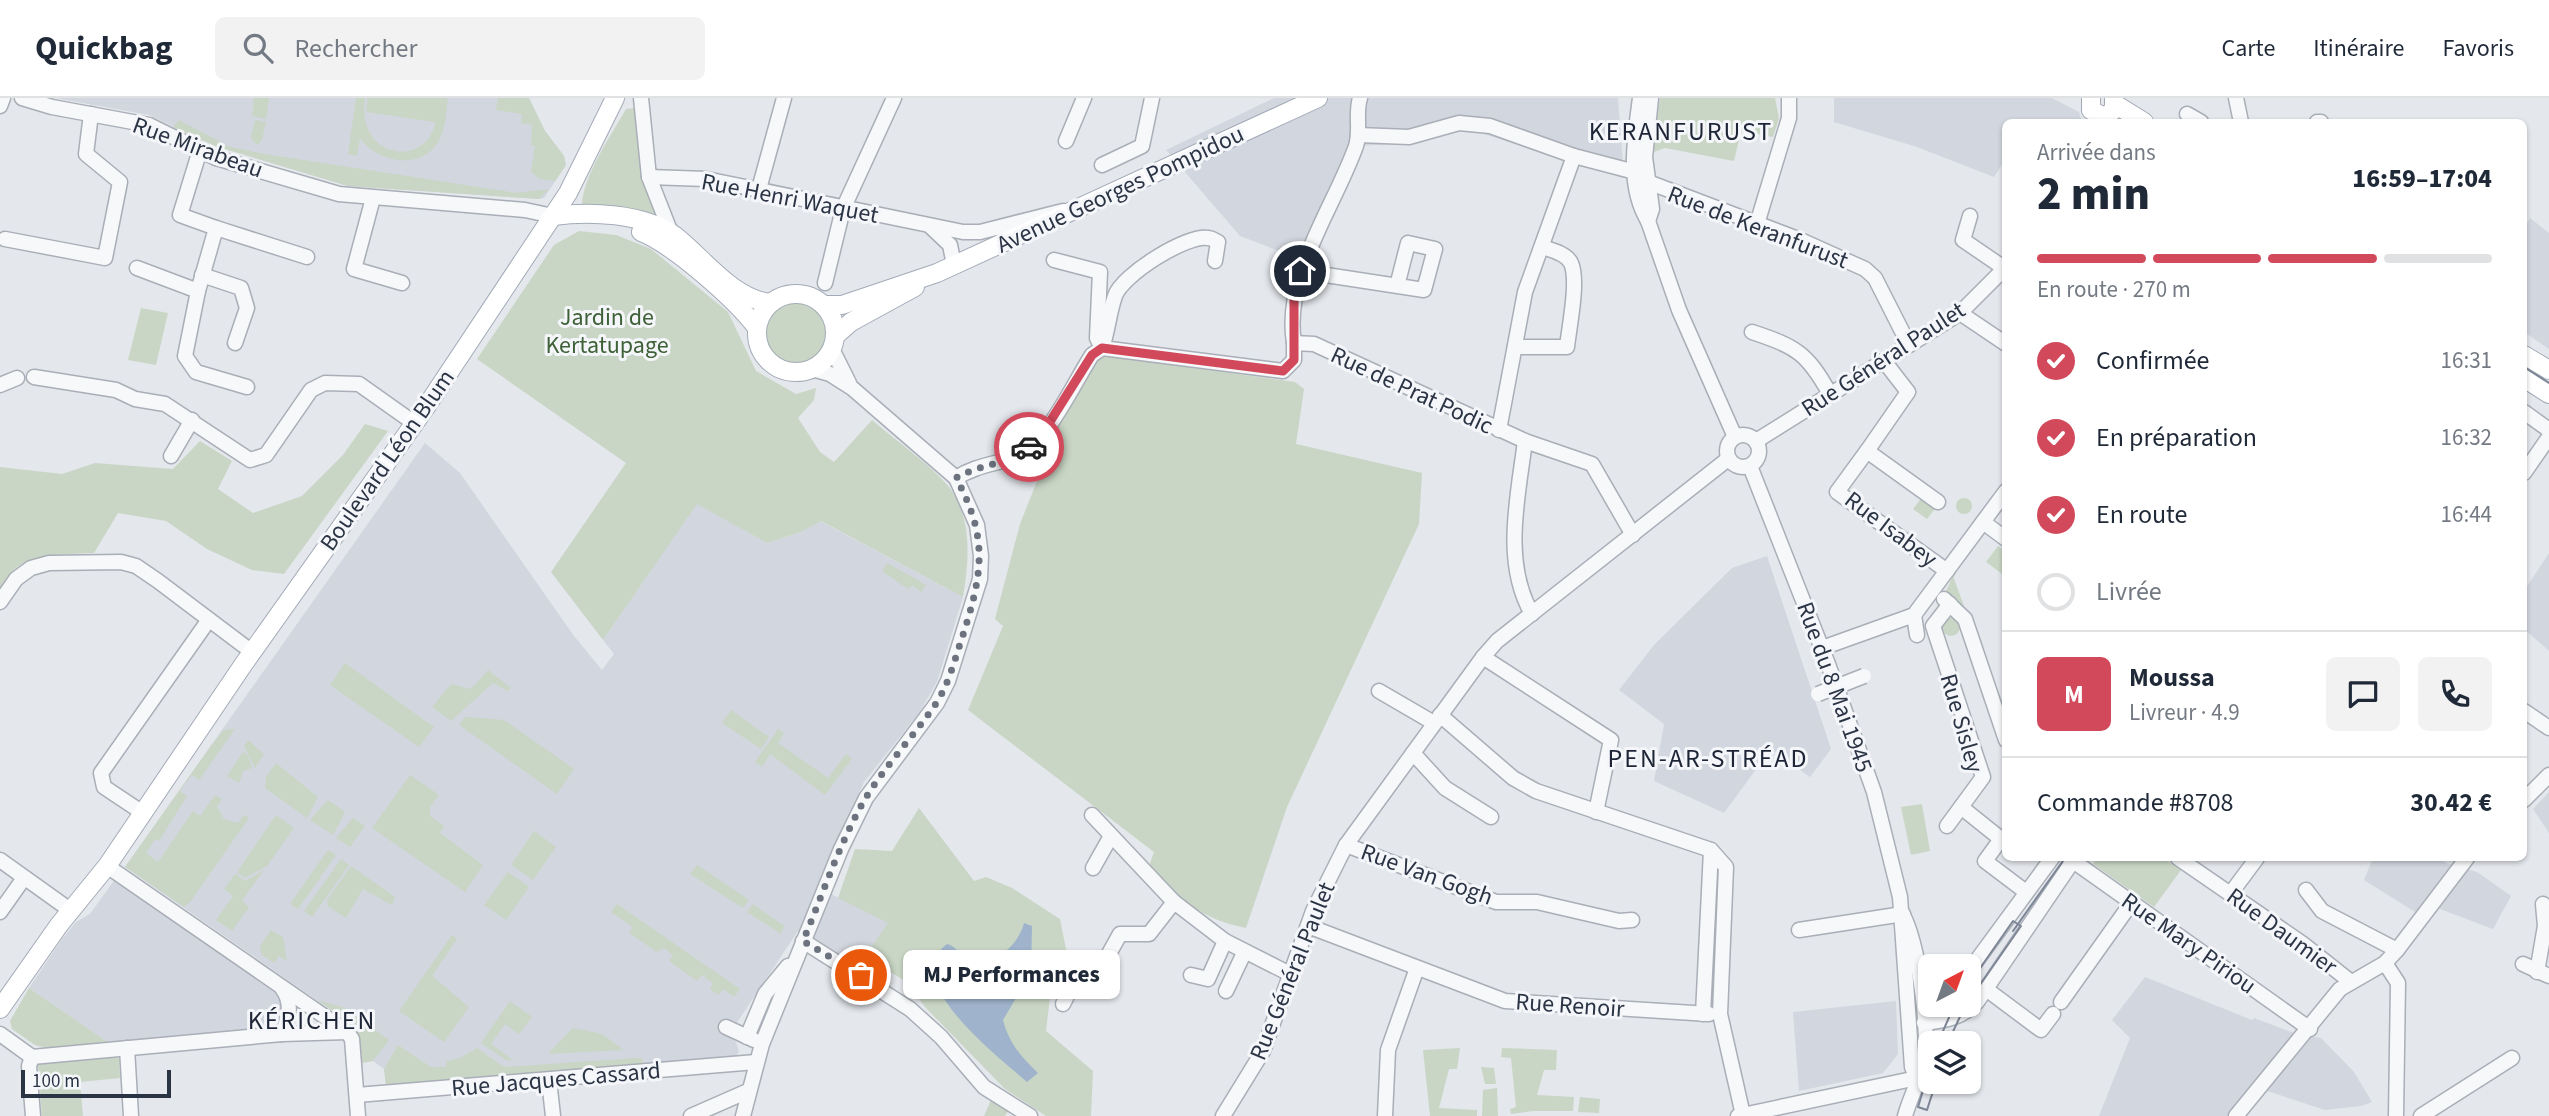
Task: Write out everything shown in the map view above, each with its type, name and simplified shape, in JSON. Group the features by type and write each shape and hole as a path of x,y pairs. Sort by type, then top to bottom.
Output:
{"main road":[{"name":"Boulevard Léon Blum","path":"0,1009 71,910 107,866 414,423 553,216 615,98"},
{"name":"Avenue Georges Pompidou","path":"834,343 851,322 937,273 1311,100"},
{"path":"2100,109 2134,119"},
{"path":"553,216 596,214 644,223 671,233 750,298 770,303 797,294 815,299 823,305 832,319 834,343 824,361 812,369 792,373 772,365 759,349 757,328 770,303"},
{"path":"553,216 559,220 620,225 652,236 729,299 757,328"},
{"name":"Avenue Georges Pompidou","path":"823,305 842,305 937,273"},
{"path":"2527,357 2549,370"},
{"path":"2527,379 2549,394"}],"street":[{"path":"0,106 3,98"},
{"name":"Rue Mirabeau","path":"22,98 149,125 200,150 339,194 525,210 553,216"},
{"path":"641,98 649,177 671,233"},
{"path":"759,189 784,98"},
{"path":"825,284 843,209 894,98"},
{"path":"1066,141 1084,98"},
{"name":"Avenue Georges Pompidou","path":"1102,165 1142,146 1152,98"},
{"path":"1294,343 1294,296 1300,271 1333,204 1358,135 1358,104 1345,98"},
{"path":"1640,98 1635,172 1641,210 1648,221 1679,310 1735,437"},
{"path":"1648,221 1652,209 1645,157 1651,98"},
{"path":"1758,224 1789,118 1789,98"},
{"path":"2236,98 2240,119"},
{"path":"5,239 105,258 120,182 86,154 91,114"},
{"path":"2187,114 2196,119"},
{"path":"1358,135 1409,137 1459,122 1492,127 1574,156 1635,172"},
{"path":"200,150 180,215 307,257"},
{"path":"1499,430 1524,292 1551,225 1574,156"},
{"name":"Rue Henri Waquet","path":"649,177 706,178 843,209 963,232 979,232 1013,221 1083,207"},
{"name":"Rue de Keranfurust","path":"1648,183 1865,268 1875,278 1909,345"},
{"path":"373,198 354,269 402,283"},
{"name":"Rue Général Paulet","path":"1970,216 1963,240 2002,266"},
{"path":"931,227 950,245 954,265"},
{"path":"216,228 198,291 186,356 189,366 196,372 247,387"},
{"path":"950,245 963,232"},
{"path":"956,478 976,467 1021,455 1039,439 1092,355 1102,348 1108,334 1115,295 1125,279 1142,265 1194,240 1207,237 1218,242 1215,261"},
{"path":"1515,347 1567,347 1573,285 1571,263 1562,254 1542,247"},
{"path":"1054,260 1100,272 1097,338 1102,348"},
{"path":"137,268 198,291"},
{"path":"1300,271 1397,286"},
{"name":"Rue Général Paulet","path":"1756,441 1960,313 2002,271"},
{"path":"202,275 241,288 247,308 234,343"},
{"path":"1960,313 2002,341"},
{"path":"1752,332 1783,343 1811,361 1830,394"},
{"path":"834,343 838,367 852,387"},
{"name":"Rue de Prat Podic","path":"1102,348 1283,371 1294,360 1294,343 1314,344 1525,441 1514,534 1521,595 1532,614"},
{"name":"Rue Isabey","path":"1884,361 1908,392 1837,492 1947,571"},
{"path":"743,1116 762,1044 866,798 942,692 975,601 980,579 979,539 970,506 956,478 852,387 830,374 812,369"},
{"path":"34,377 116,390 135,399 165,404 250,460 266,455 311,390 325,383 359,384 414,423"},
{"path":"0,385 16,378"},
{"path":"2527,414 2549,430"},
{"path":"171,456 192,420"},
{"path":"1746,435 1756,441 1759,455 1750,466 1738,467 1728,459 1727,447 1735,437 1746,435"},
{"path":"2527,469 2549,436"},
{"path":"1525,441 1592,464 1633,535"},
{"name":"Rue Isabey","path":"1867,451 1938,502"},
{"name":"Rue Général Paulet","path":"1223,1116 1263,1051 1318,900 1346,845 1483,657 1497,641 1728,459"},
{"name":"Rue du 8 Mai 1945","path":"1750,466 1822,648 1874,792 1902,914 1912,934 1918,961"},
{"path":"1822,648 1914,615 2002,496"},
{"path":"1983,522 2002,537"},
{"path":"0,602 16,579 31,568 49,563 121,562 135,566 158,581 208,621 253,652"},
{"path":"1934,589 1965,619 2002,728"},
{"name":"Rue Sisley","path":"1950,604 1933,626 1983,777 1961,807 2001,839 1985,861 2026,892"},
{"path":"1914,615 1917,635"},
{"path":"143,813 104,787 101,773 208,621"},
{"path":"1483,657 1611,740 1596,812"},
{"path":"1818,694 1864,676"},
{"path":"1379,691 1437,719 1513,778 1558,800 1711,850 1726,867 1720,1014 1741,1115 1917,1078"},
{"path":"2527,713 2549,728"},
{"path":"1413,753 1445,788 1491,817"},
{"path":"2527,797 2549,775"},
{"path":"1947,826 1961,807"},
{"path":"1092,815 1174,902 1244,953 1292,975"},
{"path":"1093,868 1111,836"},
{"name":"Rue Van Gogh","path":"1346,845 1496,902 1537,902 1619,921 1632,920"},
{"path":"1703,1014 1711,850"},
{"path":"0,860 71,910"},
{"path":"1981,954 2050,861"},
{"path":"1924,1023 1951,1019 1968,1012 2071,861"},
{"name":"Rue Mary Piriou","path":"2075,861 2310,1029"},
{"name":"Rue Daumier","path":"2183,861 2231,893 2351,982"},
{"path":"2231,893 2255,861"},
{"path":"2236,1116 2310,1029 2332,998 2351,982 2385,963 2397,950 2465,861"},
{"path":"107,866 277,981 347,1032 352,1039 358,1116"},
{"path":"0,912 24,878"},
{"path":"2306,890 2322,911 2397,950"},
{"path":"1063,1004 1082,966 1101,968 1120,934 1149,934 1174,902"},
{"path":"1986,989 2041,1030 2132,902"},
{"path":"2523,964 2543,974 2543,904"},
{"path":"1799,930 1902,914"},
{"name":"Rue du 8 Mai 1945","path":"1902,914 1901,934 1912,1067 1917,1078"},
{"name":"Rue Renoir","path":"1308,926 1505,1001 1720,1014"},
{"path":"1191,975 1208,979 1225,941"},
{"path":"747,1037 765,994 801,947"},
{"path":"801,947 910,1009 941,1037 984,1087 1030,1116"},
{"path":"1226,991 1244,953"},
{"path":"2385,963 2398,983 2396,1116"},
{"path":"1385,1116 1388,1050 1417,968"},
{"path":"277,981 289,996 290,1011 282,1034"},
{"name":"Rue du 8 Mai 1945","path":"1905,1116 1924,1058 1924,1017"},
{"path":"726,1027 762,1044"},
{"path":"0,1034 32,1057 282,1034 347,1032"},
{"path":"127,1048 131,1116"},
{"path":"32,1057 29,1066 33,1116"},
{"path":"2421,1116 2512,1058"},
{"name":"Rue Jacques Cassard","path":"357,1095 756,1062"},
{"path":"549,1080 553,1116"},
{"path":"691,1116 748,1091"}],"shaded area":[{"path":"55,98 529,98 545,131 564,156 566,165 544,198 539,199 348,186 215,146 149,115"},
{"path":"1274,98 1618,98 1624,178 1474,131 1446,132 1420,143 1354,146 1303,260 1240,236 1166,150"},
{"path":"1834,98 2052,98 2079,112 2081,119 2002,119 2002,165 1994,177 1917,147 1834,122"},
{"path":"2530,218 2549,233 2549,349 2527,334 2527,224"},
{"path":"425,443 460,473 574,636 602,670 614,654 603,640 697,503 767,543 801,532 820,521 963,597 937,682 919,713 864,782 817,887 889,923 858,965 798,931 728,1036 736,1042 739,1052 736,1057 386,1085 384,1069 373,1061 362,1063 359,1034 354,1026 125,867"},
{"path":"2549,553 2549,651 2527,632 2527,586"},
{"path":"1767,556 1831,749 1810,777 1771,749 1724,813 1654,781 1664,724 1619,690 1654,645 1732,568"},
{"path":"2549,792 2549,833 2533,809"},
{"path":"2372,861 2443,861 2477,872 2511,896 2493,929 2440,909 2415,912 2364,880"},
{"path":"115,879 277,992 282,1008 275,1023 262,1029 107,1042 29,988 62,939 76,922 90,914"},
{"path":"2145,977 2252,1020 2254,1018 2297,1034 2321,1038 2354,1072 2372,1102 2325,1110 2261,1089 2240,1116 2099,1116 2130,1038 2112,1020"},
{"path":"1896,1001 1898,1054 1883,1073 1799,1091 1793,1012"}],"green space":[{"path":"254,98 269,98 266,119 252,116"},
{"path":"356,98 365,98 365,119 371,135 382,146 394,151 408,151 420,146 430,137 435,122 366,112 368,98 448,98 441,136 425,155 414,159 402,160 378,154 360,138 357,156 348,154"},
{"path":"498,98 529,98 545,131 564,156 566,165 555,181 540,179 531,172 535,146 531,145 532,125 521,123 522,114 496,110"},
{"path":"1660,98 1775,98 1779,118 1773,137 1741,131 1734,161 1665,148 1651,153"},
{"path":"637,108 641,169 650,198 664,225 607,205 582,206 587,182 606,143 626,109"},
{"path":"179,120 230,147 265,154 516,193 549,189 539,199 348,186 215,146 173,127"},
{"path":"255,120 266,122 262,140 257,145 251,138"},
{"name":"Jardin de Kertatupage","path":"579,231 616,235 651,249 728,312 756,371 796,394 816,388 814,400 798,418 820,452 834,462 872,420 933,470 957,499 966,526 968,555 963,597 821,521 801,532 767,543 697,504 603,640 551,572 626,463 477,359 554,245"},
{"path":"795,303 817,312 826,334 817,356 795,365 773,356 764,334 773,312"},
{"path":"141,308 168,313 156,365 128,360"},
{"path":"1100,355 1295,382 1304,389 1296,444 1422,473 1419,524 1287,807 1246,928 1204,913 1181,898 1148,869 1154,852 968,710 1003,626 995,619 1020,524 1064,413"},
{"path":"365,424 388,431 284,574 252,570 207,549 166,521 118,513 94,553 53,555 29,561 8,576 0,588 0,467 62,474 95,463 173,469 200,441 232,461 218,489 253,513 302,496 343,455"},
{"path":"1923,496 1937,506 1927,519 1913,509"},
{"path":"1964,498 1970,500 1970,512 1964,514 1958,512 1956,506 1958,500"},
{"path":"1998,546 2002,549 2002,574 1986,562"},
{"path":"887,563 926,585 921,592 912,585 908,589 882,571"},
{"path":"1953,576 1964,606 1945,593"},
{"path":"1951,618 1957,621 1960,627 1957,633 1951,636 1945,633 1942,627 1945,621"},
{"path":"345,663 434,727 419,747 330,685"},
{"path":"488,670 511,688 508,691 493,683 451,721 432,707 451,684 471,689"},
{"path":"731,710 769,737 761,749 722,723"},
{"path":"465,717 504,720 574,769 557,794 459,725"},
{"path":"235,729 199,780 192,775 180,791 187,796 159,841 155,839 146,853 158,862 193,811 200,816 215,795 222,799 217,807 224,819 238,823 244,815 249,818 184,907 125,867 213,743 224,730"},
{"path":"778,729 784,733 778,743 828,778 846,754 852,759 825,795 770,754 762,767 755,762"},
{"path":"248,740 264,754 255,768 244,746"},
{"path":"243,752 248,755 252,768 243,771 239,783 227,776"},
{"path":"276,763 318,797 307,818 265,788 266,777"},
{"path":"410,775 439,795 430,807 430,816 444,826 440,833 483,865 465,892 372,828"},
{"path":"328,800 345,812 333,835 310,820"},
{"path":"1922,804 1930,851 1911,855 1901,807"},
{"path":"919,808 974,881 986,877 1012,888 1060,919 1066,949 1051,989 1046,1031 1093,1071 1091,1116 1046,1116 1005,1089 925,1007 905,981 865,956 888,923 838,898 855,849 892,851"},
{"path":"276,815 294,828 267,866 245,878 237,872"},
{"path":"353,818 365,826 350,847 336,838"},
{"path":"534,831 556,847 533,880 511,865"},
{"path":"328,850 336,855 298,909 290,904"},
{"path":"341,859 349,865 312,917 304,911"},
{"path":"2095,861 2168,861 2181,870 2154,907 2093,864"},
{"path":"697,865 749,900 743,908 690,874"},
{"path":"351,866 395,897 392,905 363,889 346,918 328,906 327,900"},
{"path":"264,870 242,900 249,907 232,931 216,920 233,896 224,889 235,874 245,881"},
{"path":"508,872 529,887 506,920 484,905"},
{"path":"617,904 740,989 734,997 723,989 718,995 710,989 713,983 702,975 697,981 669,961 673,955 664,948 657,952 629,933 633,927 611,912"},
{"path":"753,904 784,926 781,934 747,912"},
{"path":"271,930 283,937 287,961 279,956 274,963 262,955 260,946"},
{"path":"452,935 457,939 432,976 469,1007 444,1042 399,1011"},
{"path":"29,988 107,1042 47,1048 35,1045 12,1029 10,1021"},
{"path":"317,1000 345,1008 389,1040 373,1061 362,1063 355,1031 345,1019"},
{"path":"510,1001 532,1017 519,1034 505,1024 491,1044 514,1061 506,1060 481,1043"},
{"path":"573,1028 602,1034 624,1050 548,1054"},
{"path":"398,1045 431,1067 446,1067 446,1061 460,1058 477,1048 504,1067 637,1058 642,1058 643,1064 386,1085 384,1069"},
{"path":"1460,1048 1457,1069 1449,1069 1439,1108 1477,1110 1477,1116 1430,1116 1423,1050"},
{"path":"1502,1048 1557,1050 1556,1070 1544,1070 1537,1095 1574,1097 1573,1111 1511,1114 1510,1109 1516,1107 1511,1058 1501,1057"},
{"path":"115,1056 119,1059 120,1078 80,1082 83,1116 42,1116 38,1065 40,1062"},
{"path":"1481,1067 1494,1068 1496,1084 1485,1084"},
{"path":"1497,1088 1498,1116 1482,1116 1483,1090"},
{"path":"1580,1097 1600,1099 1599,1113 1578,1112"},
{"path":"991,1100 1008,1111 1005,1116 984,1116"}],"water":[{"path":"1024,923 1032,926 1031,973 1003,1020 1016,1049 1038,1073 1027,1082 958,1018 943,997 935,977 935,959 947,944 969,959 987,960 1011,947"}],"tram line":[{"path":"2527,369 2549,383"},
{"path":"2013,931 2063,861"},
{"path":"1981,967 2013,921 2021,926 1981,984"},
{"path":"1949,1017 1939,1040 1949,1040 1960,1017"},
{"path":"1922,1094 1918,1107 1927,1110 1932,1094"}],"way so far":[{"path":"861,975 803,941 848,833 866,798 937,703 948,681 975,601 981,556 977,525 956,478 976,467 1021,455 1029,447"}],"place":[{"name":"MJ Performances","path":"861,975"}],"district":[{"name":"KERANFURUST","path":"1681,131"},
{"name":"PEN-AR-STRÉAD","path":"1708,758"},
{"name":"KÉRICHEN","path":"312,1020"}],"route":[{"path":"1029,447 1039,439 1092,355 1102,348 1283,371 1294,360 1294,296 1300,271"}]}
